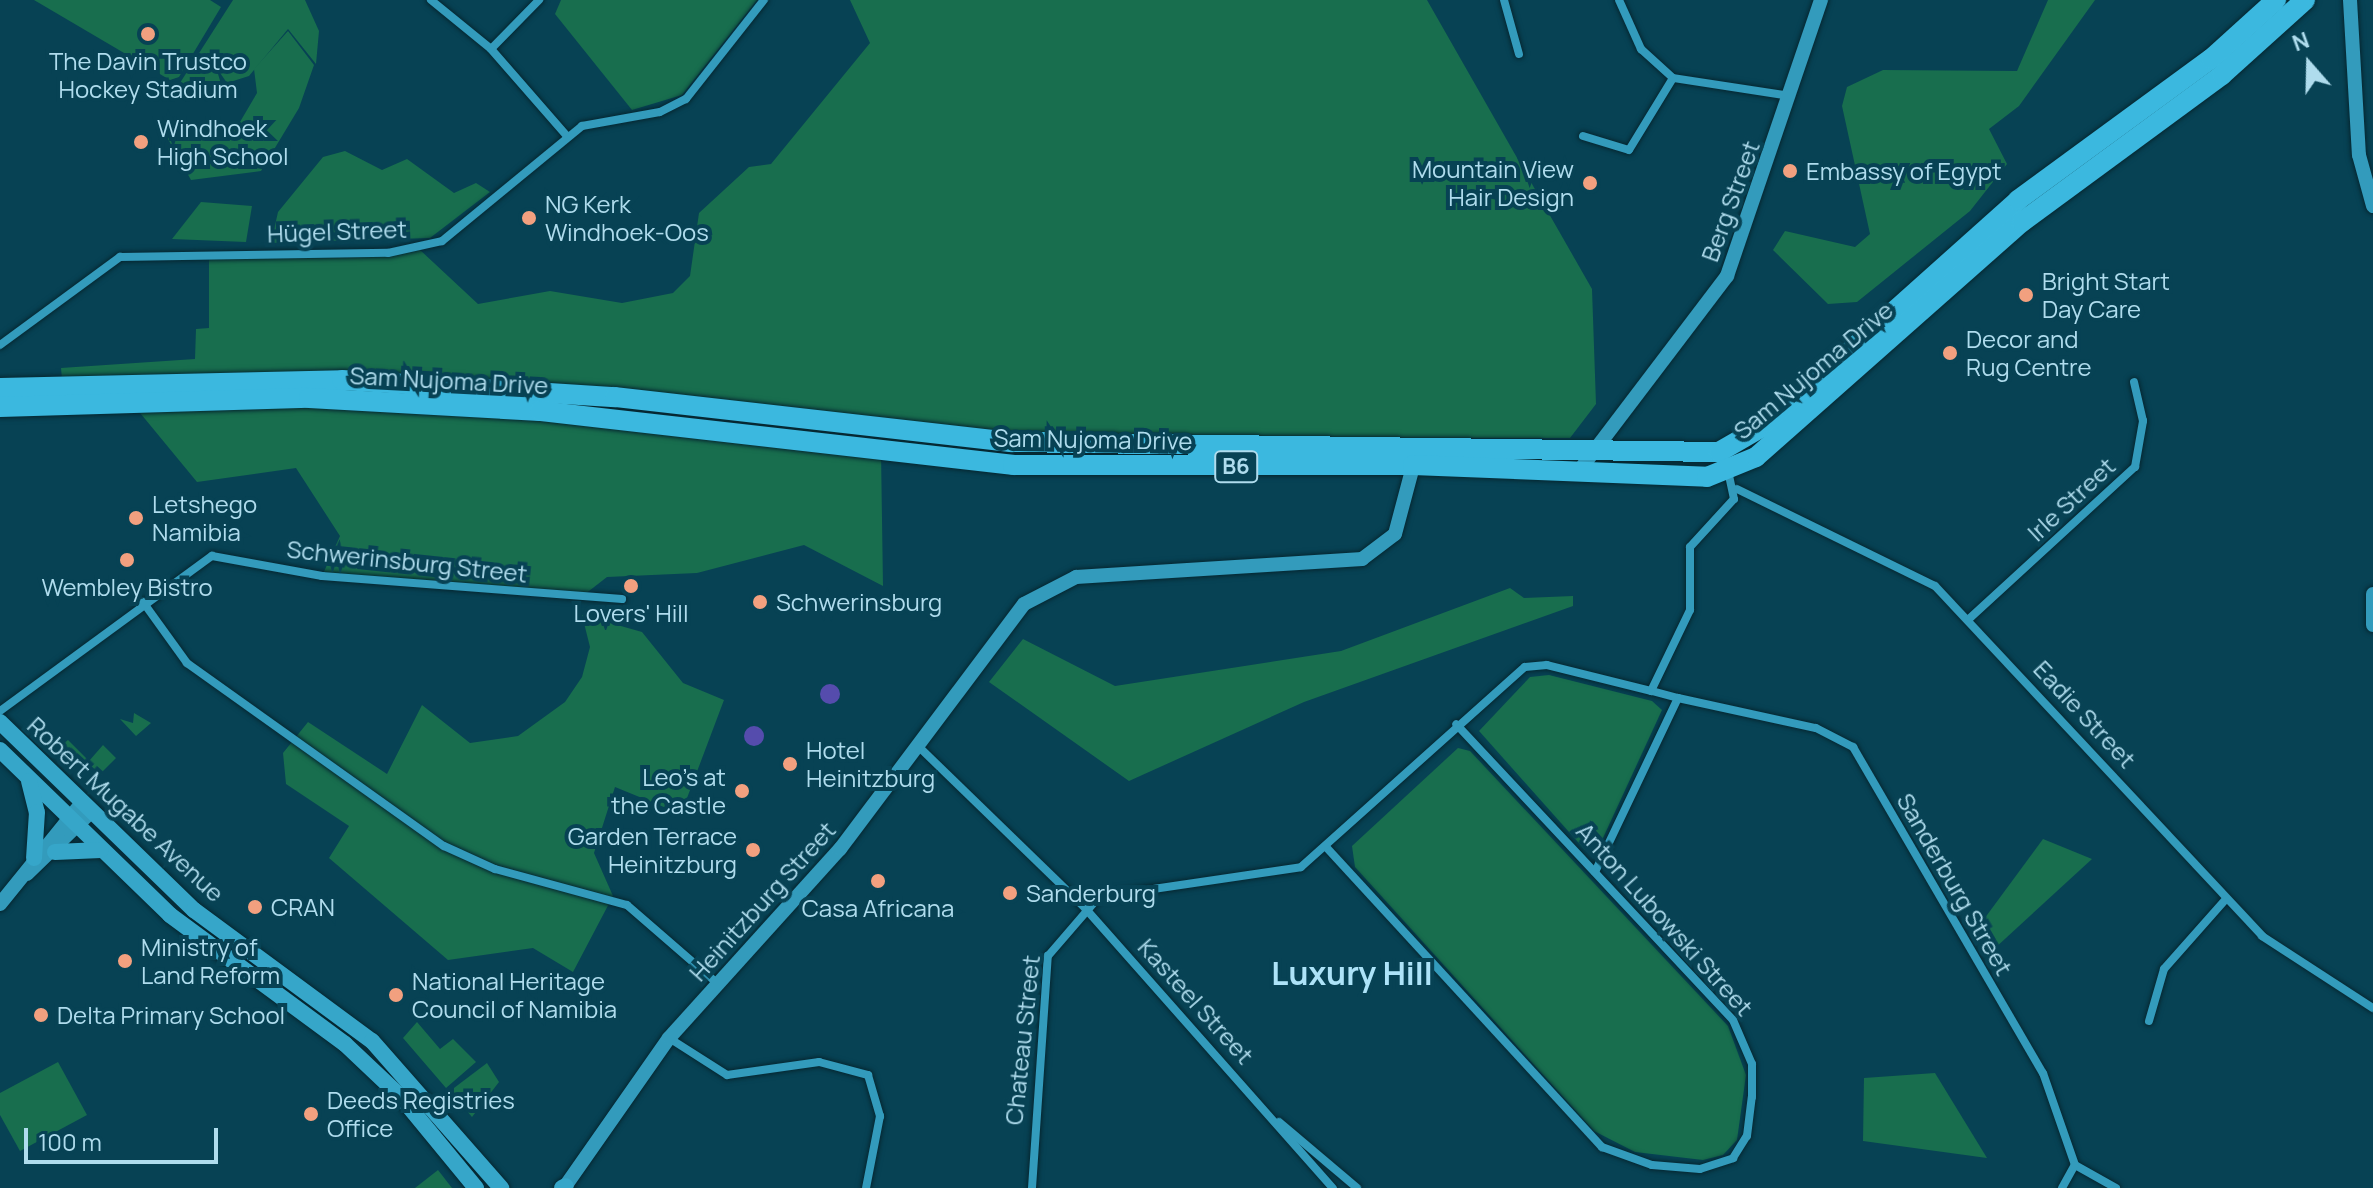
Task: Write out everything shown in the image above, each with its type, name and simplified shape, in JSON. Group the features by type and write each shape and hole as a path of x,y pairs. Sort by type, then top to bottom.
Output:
{"highway":[{"name":"Sam Nujoma Drive","path":"0,407 325,399 540,411 1013,465 1591,451 1719,452 1769,423 2018,200 2211,59 2276,0"},
{"name":"Sam Nujoma Drive","path":"0,388 342,380 615,397 1011,442 1415,457 1732,480 2022,222 2222,75 2305,0"}],"main road":[{"name":"Robert Mugabe Avenue","path":"0,722 86,809 194,910 372,1041 501,1188"},
{"name":"Robert Mugabe Avenue","path":"0,750 170,915 345,1044 401,1097 476,1188"},
{"path":"28,778 37,812 34,858"},
{"path":"55,852 103,851"}],"street":[{"path":"431,0 491,49 567,136 686,99 764,0"},
{"path":"491,49 539,0"},
{"path":"1504,0 1519,54"},
{"path":"1619,0 1641,49 1673,78 1790,96"},
{"name":"Berg Street","path":"1579,471 1591,451 1727,276 1821,0"},
{"path":"2350,0 2359,155 2373,206"},
{"path":"1583,136 1631,148 1673,78"},
{"name":"Hügel Street","path":"0,345 120,257 388,253 430,246 567,136"},
{"name":"Irle Street","path":"1970,618 2135,467 2144,434 2134,382"},
{"path":"1085,908 1115,891 1275,876 1326,847 1456,724 1531,665 1651,691 1690,610 1690,547 1732,480 1719,452"},
{"name":"Heinitzburg Street","path":"564,1187 669,1038 920,748 1007,620 1050,586 1090,575 1362,559 1395,534 1415,457"},
{"name":"Eadie Street","path":"1732,480 1915,573 1970,618 2270,944 2373,1008"},
{"name":"Schwerinsburg Street","path":"0,711 143,602 212,556 322,576 622,599"},
{"path":"2373,594 2373,625"},
{"path":"143,602 187,663 444,846 495,869 627,905 717,983"},
{"name":"Sanderburg Street","path":"1651,691 1816,728 1853,747 2043,1073 2075,1165"},
{"path":"1595,872 1678,698"},
{"name":"Anton Lubowski Street","path":"1326,847 1602,1147 1642,1164 1716,1166 1739,1152 1749,1126 1745,1039 1456,724"},
{"name":"Kasteel Street","path":"920,748 1085,908 1333,1188"},
{"path":"0,904 34,858 86,809"},
{"path":"21,879 55,852 72,823"},
{"path":"2149,1021 2164,969 2226,899"},
{"name":"Chateau Street","path":"1032,1188 1046,966 1055,942 1085,908"},
{"path":"669,1038 727,1075 819,1062 868,1075 880,1116 866,1188"},
{"name":"Kasteel Street","path":"1269,1114 1357,1188"},
{"path":"2062,1188 2075,1165 2116,1188"}],"green space":[{"name":"The Davin Trustco Hockey Stadium","path":"34,0 210,0 221,7 179,77 170,80"},
{"path":"233,0 305,0 319,31 316,64 288,29 249,76 227,83 216,67 221,84 182,97 178,86"},
{"path":"561,0 757,0 682,95 632,110 555,14"},
{"path":"850,0 1427,0 1592,289 1596,404 1570,438 1009,437 562,384 340,372 62,379 61,368 195,359 196,329 209,328 209,254 419,249 478,304 550,291 622,303 673,293 690,276 699,213 749,167 771,164 870,43"},
{"path":"2048,0 2095,0 2019,106 1989,129 2007,164 1970,211 1857,302 1828,304 1773,250 1785,231 1855,247 1870,234 1842,106 1847,87 1883,70 2017,71"},
{"path":"288,31 314,65 299,108 261,171 191,180 159,123 182,136 237,127 257,93 254,69"},
{"path":"345,151 382,170 407,159 454,193 476,183 490,192 430,238 271,243 278,212 323,157"},
{"path":"201,202 252,206 246,242 172,239"},
{"path":"417,403 881,451 883,586 804,545 697,573 607,577 580,598 322,576 340,536 296,468 197,482 136,408"},
{"path":"1510,588 1524,598 1573,596 1573,606 1304,702 1129,781 989,682 1023,639 1115,686 1341,651"},
{"path":"582,615 642,632 683,683 724,700 681,814 615,787 594,853 613,896 573,972 533,948 448,960 329,858 349,826 286,784 283,753 308,722 387,774 422,705 470,743 518,736 565,702 582,677 590,647"},
{"path":"1549,675 1652,701 1662,710 1597,851 1585,850 1479,731 1530,677"},
{"path":"134,713 151,723 136,736 120,719 133,723"},
{"path":"68,740 89,761 103,745 116,758 95,779 63,744"},
{"path":"1458,748 1470,751 1728,1026 1746,1075 1737,1140 1723,1155 1703,1160 1635,1152 1594,1131 1355,867 1352,846"},
{"path":"2043,839 2092,859 1994,949 1976,930"},
{"path":"417,1022 440,1049 453,1039 476,1062 446,1088 403,1038"},
{"path":"58,1062 87,1115 20,1151 0,1115 0,1093"},
{"path":"487,1063 499,1082 472,1117 450,1091"},
{"path":"1935,1073 1987,1158 1863,1141 1864,1078"},
{"path":"438,1170 452,1188 415,1188"}],"shaded area":[{"path":"830,684 837,687 840,694 837,701 830,704 823,701 820,694 823,687"},
{"path":"754,726 761,729 764,736 761,743 754,746 747,743 744,736 747,729"}],"place":[{"name":"The Davin Trustco Hockey Stadium","path":"148,34"},
{"name":"Windhoek High School","path":"141,142"},
{"name":"Embassy of Egypt","path":"1790,171"},
{"name":"Mountain View Hair Design","path":"1590,183"},
{"name":"NG Kerk Windhoek-Oos","path":"529,218"},
{"name":"Bright Start Day Care","path":"2026,295"},
{"name":"Decor and Rug Centre","path":"1950,353"},
{"name":"Letshego Namibia","path":"136,518"},
{"name":"Wembley Bistro","path":"127,560"},
{"name":"Lovers' Hill","path":"631,586"},
{"name":"Schwerinsburg","path":"760,602"},
{"name":"Hotel Heinitzburg","path":"790,764"},
{"name":"Leo's at the Castle","path":"742,791"},
{"name":"Garden Terrace Heinitzburg","path":"753,850"},
{"name":"Casa Africana","path":"878,881"},
{"name":"Sanderburg","path":"1010,893"},
{"name":"CRAN","path":"255,907"},
{"name":"Ministry of Land Reform","path":"125,961"},
{"name":"National Heritage Council of Namibia","path":"396,995"},
{"name":"Delta Primary School","path":"41,1015"},
{"name":"Deeds Registries Office","path":"311,1114"}],"district":[{"name":"Luxury Hill","path":"1352,973"}]}
